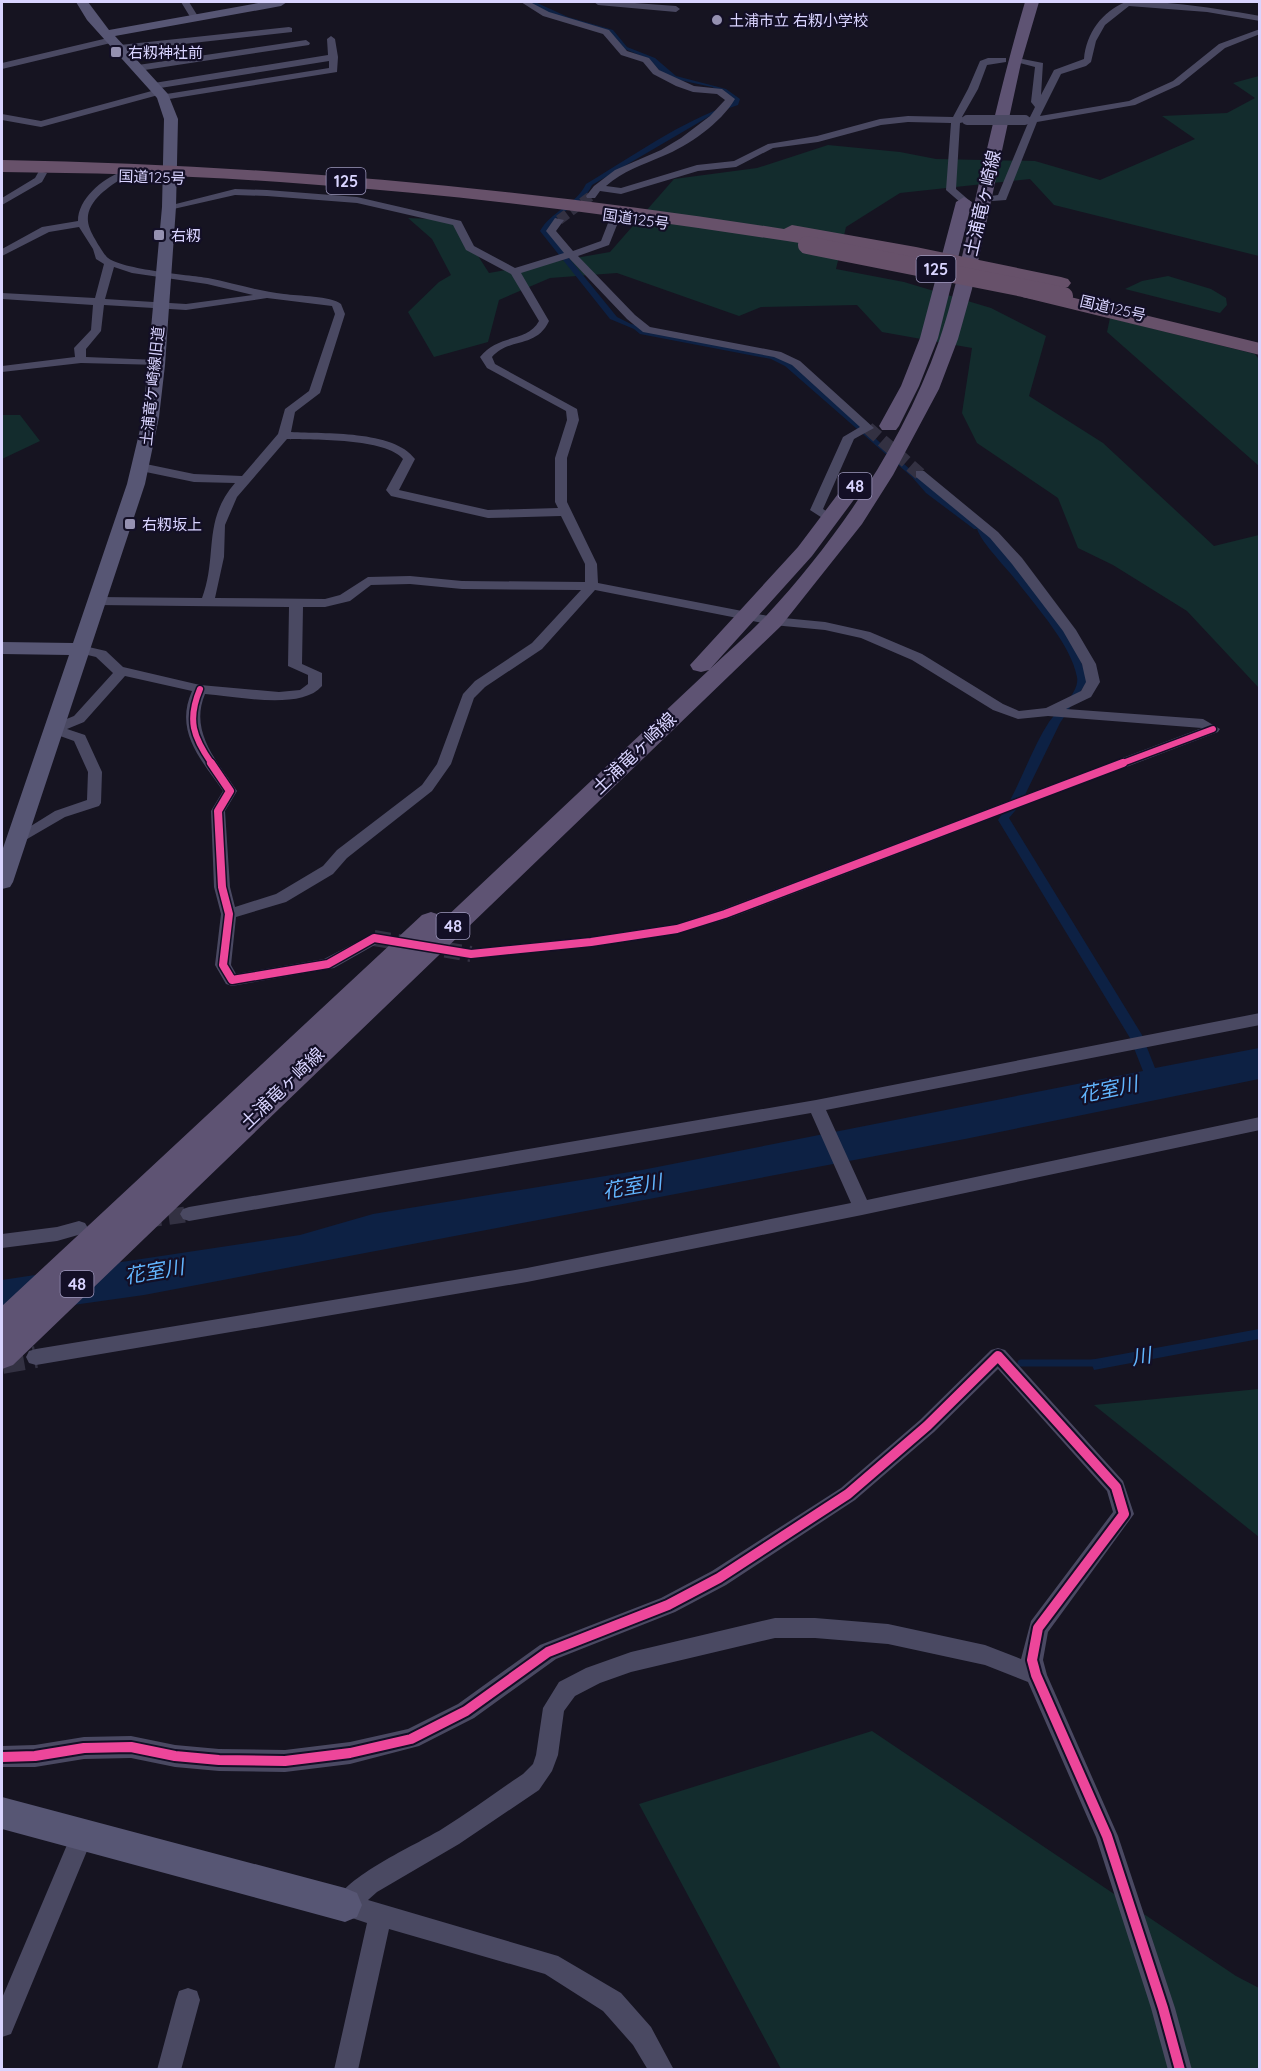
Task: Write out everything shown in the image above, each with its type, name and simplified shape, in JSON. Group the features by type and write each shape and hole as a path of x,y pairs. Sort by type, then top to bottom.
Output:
{"highway":[{"name":"国道125号","path":"2,165 170,174 519,201 809,242 1066,293 1260,336"},
{"name":"国道125号","path":"2,172 170,174"},
{"path":"519,201 614,220 957,270 1148,302 1260,330"},
{"path":"519,201 614,205 673,212 859,242 1059,300 1260,349"},
{"name":"国道125号","path":"1066,293 1260,343"}],"main road":[{"name":"土浦竜ヶ崎線","path":"15,1344 88,1232 674,693 761,618 865,471 910,386 983,200 1020,2"},
{"name":"土浦竜ヶ崎線","path":"977,155 1009,60 1032,2"},
{"name":"土浦竜ヶ崎線","path":"15,1344 761,618 852,524 883,475 930,389 949,339 966,195"}],"street":[{"name":"土浦竜ケ崎線旧道","path":"2,882 141,467 151,417 157,363 169,207 171,119 159,92 91,17 82,2"},
{"path":"185,2 195,18"},
{"path":"2,66 113,41 195,18 281,2"},
{"path":"525,2 546,14 606,32 624,53 646,60 656,72 679,84 693,89 719,91 730,99 717,114 670,149 622,170 594,192 621,191 697,168 736,164 771,146 818,139 880,122 908,119 1030,120 1106,110 1151,95 1176,83 1222,46 1260,31"},
{"path":"598,2 676,9"},
{"path":"983,200 1002,198 1030,120 1041,108 1057,72 1083,64 1088,60 1088,49 1095,34 1115,10 1133,2 1207,9 1260,19"},
{"path":"113,41 223,38 289,30"},
{"path":"1245,37 1260,40"},
{"path":"223,38 246,71 249,84"},
{"path":"159,92 249,84 334,70 331,39"},
{"path":"138,68 306,43"},
{"path":"2,117 42,124 246,71 334,57"},
{"path":"966,195 951,190 956,120 973,89 983,63 1009,60 1041,65 1036,102 1041,108"},
{"path":"2,202 39,180 42,173"},
{"path":"122,175 94,192 82,216 86,232 100,251 101,259 132,270 207,281 272,296 326,302 336,304 340,308 314,393 289,411 284,435 231,496 219,525 218,557 207,602"},
{"path":"169,207 235,192 357,200 457,222 470,248 515,272 544,321 536,334 495,347 486,357 491,366 571,409 573,420 561,458 561,502 591,564 592,586 537,646 480,684 468,697 444,764 427,788 342,854 328,870 281,898 229,914"},
{"path":"559,220 551,231 647,330 777,354 796,363 868,428 849,437 816,510 831,519"},
{"path":"515,272 532,264 588,251 605,243 614,220"},
{"path":"2,253 46,229 84,223"},
{"path":"81,360 80,348 96,331 99,303 110,262"},
{"path":"2,296 186,307 272,296"},
{"path":"2,369 81,360 157,363"},
{"path":"284,435 371,441 404,451 409,459 392,490 395,493 488,514 566,512"},
{"path":"141,467 194,478 243,480"},
{"path":"920,474 994,535 1017,561 1069,630 1089,664 1093,682 1086,694 1048,712"},
{"path":"97,601 325,603 345,598 368,581 410,580 462,585 592,586 865,635 916,657 998,707 1018,715 1048,712 1203,723 1213,729 725,914 686,926 591,942 471,954"},
{"path":"2,648 80,649 101,654 122,671 200,689 279,696 303,694 315,686 315,673 295,666 296,604"},
{"path":"54,729 79,719 122,671"},
{"path":"200,689 192,703 190,718 195,736 230,791 218,811 222,886 229,914 223,964 232,980 328,964 374,938"},
{"path":"17,839 60,814 94,803 95,772 80,738 54,729"},
{"path":"189,1214 371,1185 816,1106 1260,1019"},
{"path":"816,1106 862,1208"},
{"path":"15,1344 527,1275 862,1208 1260,1123"},
{"path":"2,1241 88,1232"},
{"path":"2,1756 35,1756 84,1748 131,1747 175,1756 219,1760 285,1761 350,1753 411,1739 466,1711 548,1652 668,1605 719,1578 814,1517 885,1465 998,1356 1116,1487 1124,1514 1038,1628 1032,1660 1036,1675 1107,1836 1163,2008 1180,2070"},
{"path":"345,1905 369,1884 452,1836 531,1782 541,1771 547,1755 554,1708 567,1689 594,1675 631,1662 775,1628 815,1628 888,1634 985,1656 1036,1675"},
{"path":"2,1813 345,1905 550,1964 612,2002 642,2036 662,2070"},
{"path":"2,2025 82,1834"},
{"path":"346,2070 380,1915"},
{"path":"169,2070 188,2000"}],"green space":[{"path":"1259,76 1259,256 1054,205 1030,179 900,193 846,227 836,269 904,282 991,308 1046,336 1029,396 1103,443 1214,546 1259,535 1259,688 1187,611 1113,565 1078,548 1058,498 977,443 962,413 972,348 882,332 857,305 761,307 739,316 617,273 550,278 499,300 488,342 434,357 408,312 439,282 451,275 432,239 408,218 455,220 489,273 610,252 674,179 757,168 828,145 900,152 936,159 1035,161 1100,180 1195,139 1162,116 1227,113 1255,98 1233,83"},
{"path":"1168,276 1211,289 1226,298 1227,305 1220,313 1125,289 1142,281"},
{"path":"1110,318 1255,354 1260,361 1259,466 1107,332"},
{"path":"2,415 20,415 40,441 2,459"},
{"path":"1259,1389 1259,1537 1094,1405"},
{"path":"872,1731 1236,1976 1259,1988 1259,2069 781,2069 639,1804"}],"water":[{"name":"花室川","path":"528,2 535,2 568,17 613,30 627,47 655,58 676,76 726,89 740,99 738,105 715,113 592,185 583,198 557,218 547,231 617,317 631,324 775,356 793,364 922,480 979,525 1009,557 1057,620 1081,662 1088,680 1060,723 1020,805 1009,818 1142,1035 1155,1068 1259,1048 1259,1079 965,1139 144,1295 2,1315 2,1280 300,1235 373,1214 642,1170 1143,1071 1130,1038 998,820 1049,722 1075,689 1077,677 1068,652 1053,628 990,549 977,529 926,493 912,477 785,366 771,359 640,334 610,319 540,231 550,218 582,191 586,184 675,130 732,104 733,99 712,87 670,78 649,59 622,48 609,31 549,14"},
{"path":"1259,1329 1259,1339 1094,1370 1090,1360"}],"waterway":[{"name":"川","path":"1021,1363 1099,1363"}],"tunnel":[{"path":"559,220 591,196"},
{"path":"868,428 920,474"},
{"path":"374,938 471,954"},
{"path":"145,1220 189,1214"},
{"path":"2,1363 36,1357"}],"cycle path":[{"path":"200,689 194,703 192,717 194,730 205,754 230,791 218,811 222,887 229,914 223,965 232,980 328,964 374,938 471,954 591,942 677,929 725,914 1213,729"},
{"path":"2,1757 35,1756 84,1748 131,1747 175,1756 219,1760 285,1761 350,1753 411,1739 466,1711 548,1652 668,1605 719,1578 848,1494 927,1426 998,1356 1116,1487 1124,1514 1038,1628 1032,1660 1036,1675 1107,1836 1163,2008 1180,2070"}],"place":[{"name":"土浦市立 右籾小学校","path":"717,20"},
{"name":"右籾神社前","path":"116,52"},
{"name":"右籾","path":"159,235"},
{"name":"右籾坂上","path":"130,524"}]}
